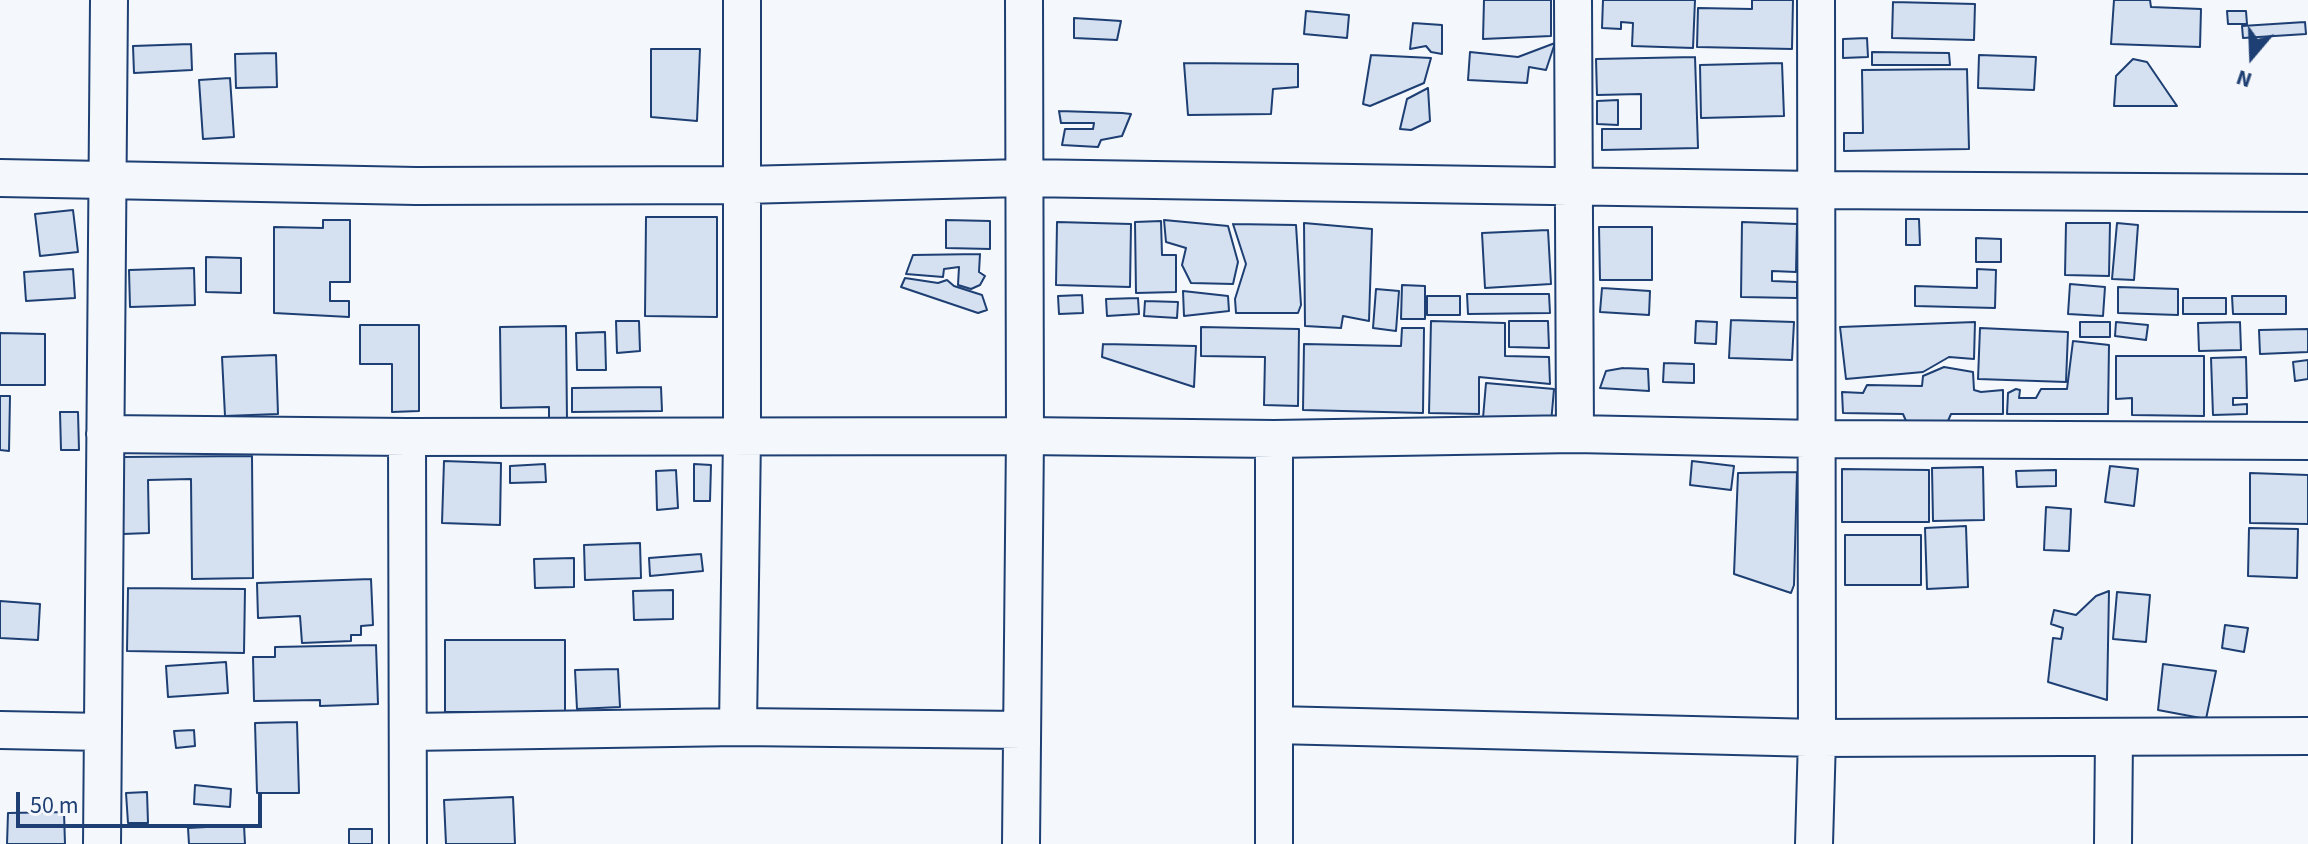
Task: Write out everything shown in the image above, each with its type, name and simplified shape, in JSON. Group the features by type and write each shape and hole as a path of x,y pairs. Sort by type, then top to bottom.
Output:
{"street":[{"path":"102,844 109,0"},
{"path":"738,727 742,0"},
{"path":"1021,844 1025,436 1022,178 1024,0"},
{"path":"1573,0 1575,434"},
{"path":"1814,844 1817,738 1816,0"},
{"path":"0,178 416,186 743,185 1022,178 1817,190 2308,193"},
{"path":"105,434 1274,439 1575,434 1817,439 2308,441"},
{"path":"407,437 408,844"},
{"path":"1274,439 1274,844"},
{"path":"1275,725 1817,738 2308,736"},
{"path":"408,732 738,727 1022,730"},
{"path":"0,730 103,732"},
{"path":"2113,844 2114,737"}],"building":[{"path":"1484,0 1551,0 1551,36 1483,39"},
{"path":"1603,0 1695,0 1693,48 1632,46 1633,23 1621,22 1621,29 1602,28"},
{"path":"1752,0 1793,0 1792,49 1697,47 1698,8 1752,9"},
{"path":"2114,0 2150,0 2151,7 2201,9 2200,47 2111,44"},
{"path":"1893,2 1975,4 1974,40 1892,38"},
{"path":"1306,11 1349,15 1347,38 1304,34"},
{"path":"2227,11 2246,11 2247,24 2228,24"},
{"path":"1074,18 1121,21 1117,40 1074,38"},
{"path":"2305,22 2306,34 2243,38 2242,26"},
{"path":"1413,23 1442,25 1442,54 1431,52 1426,46 1410,49"},
{"path":"1867,38 1868,57 1843,58 1843,39"},
{"path":"1555,43 1546,70 1529,67 1527,83 1468,80 1470,52 1518,57"},
{"path":"191,44 192,70 134,73 133,46"},
{"path":"651,49 700,49 697,121 651,117"},
{"path":"1872,52 1949,53 1950,65 1872,65"},
{"path":"276,53 277,87 236,88 235,54"},
{"path":"1371,55 1431,58 1424,83 1370,106 1363,104"},
{"path":"1979,55 2036,57 2034,90 1978,88"},
{"path":"1695,57 1698,148 1602,150 1602,129 1641,129 1641,94 1597,95 1596,59"},
{"path":"2133,59 2147,62 2177,106 2114,106 2116,76"},
{"path":"1184,63 1298,64 1298,87 1273,89 1271,114 1188,115"},
{"path":"1782,63 1784,116 1701,118 1700,65"},
{"path":"1967,69 1969,149 1844,151 1844,133 1863,133 1862,70"},
{"path":"230,78 234,137 203,139 199,80"},
{"path":"1428,88 1430,121 1411,130 1400,129 1407,99"},
{"path":"1618,100 1618,125 1597,124 1597,101"},
{"path":"1059,111 1131,114 1122,136 1101,140 1098,147 1062,145 1065,129 1093,129 1094,123 1061,123"},
{"path":"73,210 78,252 40,256 35,214"},
{"path":"646,217 717,217 717,317 645,316"},
{"path":"1906,219 1919,219 1920,245 1906,245"},
{"path":"323,220 350,220 350,282 330,282 330,301 349,301 349,317 274,313 274,227 323,228"},
{"path":"946,220 990,221 990,249 946,248"},
{"path":"1164,220 1228,226 1238,262 1233,284 1191,283 1182,265 1186,248 1166,242"},
{"path":"1161,221 1162,255 1176,255 1176,292 1136,293 1135,222"},
{"path":"1057,222 1131,224 1130,287 1056,285"},
{"path":"1742,222 1797,224 1796,272 1772,271 1772,281 1797,282 1797,298 1741,297"},
{"path":"1304,223 1372,229 1369,321 1343,316 1341,328 1305,326"},
{"path":"2066,223 2110,223 2109,276 2065,275"},
{"path":"2117,223 2138,225 2134,280 2112,279"},
{"path":"1233,224 1296,225 1301,305 1298,313 1236,313 1235,299 1246,264"},
{"path":"1599,227 1652,227 1652,280 1600,280"},
{"path":"1548,230 1551,284 1485,288 1482,233"},
{"path":"1976,238 2001,239 2001,262 1976,262"},
{"path":"980,254 979,272 985,276 980,285 971,289 958,285 959,267 944,269 943,277 906,274 913,255"},
{"path":"206,257 241,258 241,293 206,292"},
{"path":"194,268 195,305 130,307 129,270"},
{"path":"73,269 75,298 26,301 24,272"},
{"path":"1977,269 1996,270 1995,308 1915,306 1915,286 1977,288"},
{"path":"905,278 938,283 947,280 954,286 982,295 987,310 978,313 901,287"},
{"path":"2070,284 2105,287 2103,316 2068,314"},
{"path":"1402,285 1425,286 1425,319 1401,319"},
{"path":"2118,287 2178,289 2178,315 2118,313"},
{"path":"1602,288 1650,291 1649,315 1600,312"},
{"path":"1376,289 1399,291 1396,331 1373,328"},
{"path":"1183,291 1228,296 1229,311 1184,316"},
{"path":"1467,294 1549,294 1550,313 1468,314"},
{"path":"1082,295 1083,313 1059,314 1058,296"},
{"path":"1427,296 1460,296 1460,315 1427,315"},
{"path":"2232,296 2286,296 2286,314 2233,314"},
{"path":"1138,298 1139,314 1107,316 1106,299"},
{"path":"2183,298 2226,298 2226,314 2183,314"},
{"path":"1145,301 1178,302 1177,318 1144,316"},
{"path":"1731,320 1794,322 1792,360 1729,358"},
{"path":"616,321 639,321 640,351 617,353"},
{"path":"1431,321 1505,323 1505,356 1549,357 1550,384 1479,377 1479,414 1429,413"},
{"path":"1509,321 1548,321 1549,348 1509,347"},
{"path":"1696,321 1717,322 1716,344 1695,343"},
{"path":"1975,322 1974,359 1949,357 1923,372 1846,379 1840,327"},
{"path":"2080,322 2110,322 2110,337 2080,337"},
{"path":"2116,322 2148,325 2146,340 2115,336"},
{"path":"2240,322 2241,350 2199,351 2198,323"},
{"path":"360,325 419,325 419,411 392,412 392,364 360,364"},
{"path":"566,326 567,420 549,420 549,407 501,408 500,327"},
{"path":"1201,327 1299,329 1298,406 1264,405 1265,357 1201,356"},
{"path":"1402,328 1424,328 1423,413 1303,410 1304,344 1401,346"},
{"path":"1980,328 2068,332 2066,382 1978,379"},
{"path":"2308,329 2308,352 2260,354 2259,330"},
{"path":"605,332 606,370 577,370 576,333"},
{"path":"0,333 45,334 45,385 0,385"},
{"path":"2073,341 2109,345 2108,414 2007,414 2008,393 2016,389 2020,390 2019,398 2036,398 2041,389 2067,389"},
{"path":"1103,344 1196,346 1194,387 1102,357"},
{"path":"276,355 278,414 225,416 222,357"},
{"path":"2116,356 2204,356 2204,416 2132,415 2132,398 2116,399"},
{"path":"2246,357 2247,398 2233,398 2233,405 2247,404 2247,414 2213,415 2211,358"},
{"path":"2308,360 2308,379 2295,381 2293,362"},
{"path":"1664,363 1694,364 1694,383 1663,382"},
{"path":"1944,367 1973,372 1974,390 2003,390 2003,414 1951,414 1948,421 1906,421 1903,414 1843,413 1842,392 1863,393 1867,385 1922,386 1923,376"},
{"path":"1648,369 1649,391 1600,388 1606,371"},
{"path":"1486,383 1554,389 1551,423 1483,418"},
{"path":"661,387 662,411 572,412 572,388"},
{"path":"0,396 10,396 9,451 0,450"},
{"path":"60,412 78,412 79,450 61,450"},
{"path":"252,456 253,578 192,579 191,479 148,480 149,533 123,534 122,457"},
{"path":"444,461 501,463 500,525 442,523"},
{"path":"1692,461 1734,466 1731,490 1690,485"},
{"path":"545,464 546,482 510,483 510,466"},
{"path":"694,464 711,465 710,501 694,501"},
{"path":"2110,466 2138,469 2134,506 2105,502"},
{"path":"1983,467 1984,520 1933,521 1932,468"},
{"path":"1842,469 1929,470 1929,522 1842,522"},
{"path":"676,470 678,508 657,510 656,471"},
{"path":"2056,470 2056,486 2017,487 2016,471"},
{"path":"1797,472 1794,585 1791,593 1734,574 1738,473"},
{"path":"2250,473 2308,475 2308,524 2250,523"},
{"path":"2046,507 2071,509 2069,551 2044,550"},
{"path":"1966,526 1968,587 1927,589 1925,528"},
{"path":"2249,528 2298,529 2297,578 2248,576"},
{"path":"1845,535 1921,535 1921,585 1845,585"},
{"path":"640,543 641,578 585,580 584,545"},
{"path":"701,554 703,571 650,576 649,558"},
{"path":"574,558 574,587 535,588 534,559"},
{"path":"371,579 373,625 361,626 361,635 351,635 351,641 302,643 300,616 258,618 257,583"},
{"path":"128,588 245,589 244,653 127,651"},
{"path":"673,590 673,619 634,620 633,591"},
{"path":"2109,591 2107,700 2048,682 2053,638 2061,639 2063,628 2051,624 2054,610 2076,615 2096,596"},
{"path":"2117,592 2150,595 2146,642 2113,639"},
{"path":"0,601 40,604 38,640 0,638"},
{"path":"2225,625 2248,628 2244,652 2222,648"},
{"path":"445,640 565,640 565,712 445,712"},
{"path":"376,645 378,704 320,706 320,700 254,701 253,657 275,657 275,647"},
{"path":"226,662 228,693 168,697 166,666"},
{"path":"2163,664 2216,671 2206,719 2158,710"},
{"path":"618,669 620,707 577,709 575,670"},
{"path":"297,722 299,793 257,793 255,723"},
{"path":"194,730 195,746 176,748 174,731"},
{"path":"195,785 231,789 230,807 194,804"},
{"path":"147,792 148,823 128,823 126,793"},
{"path":"513,797 515,844 446,844 444,800"},
{"path":"64,812 65,844 7,844 8,813"},
{"path":"244,825 245,844 189,844 188,828"},
{"path":"349,829 372,829 372,844 349,844"}]}
